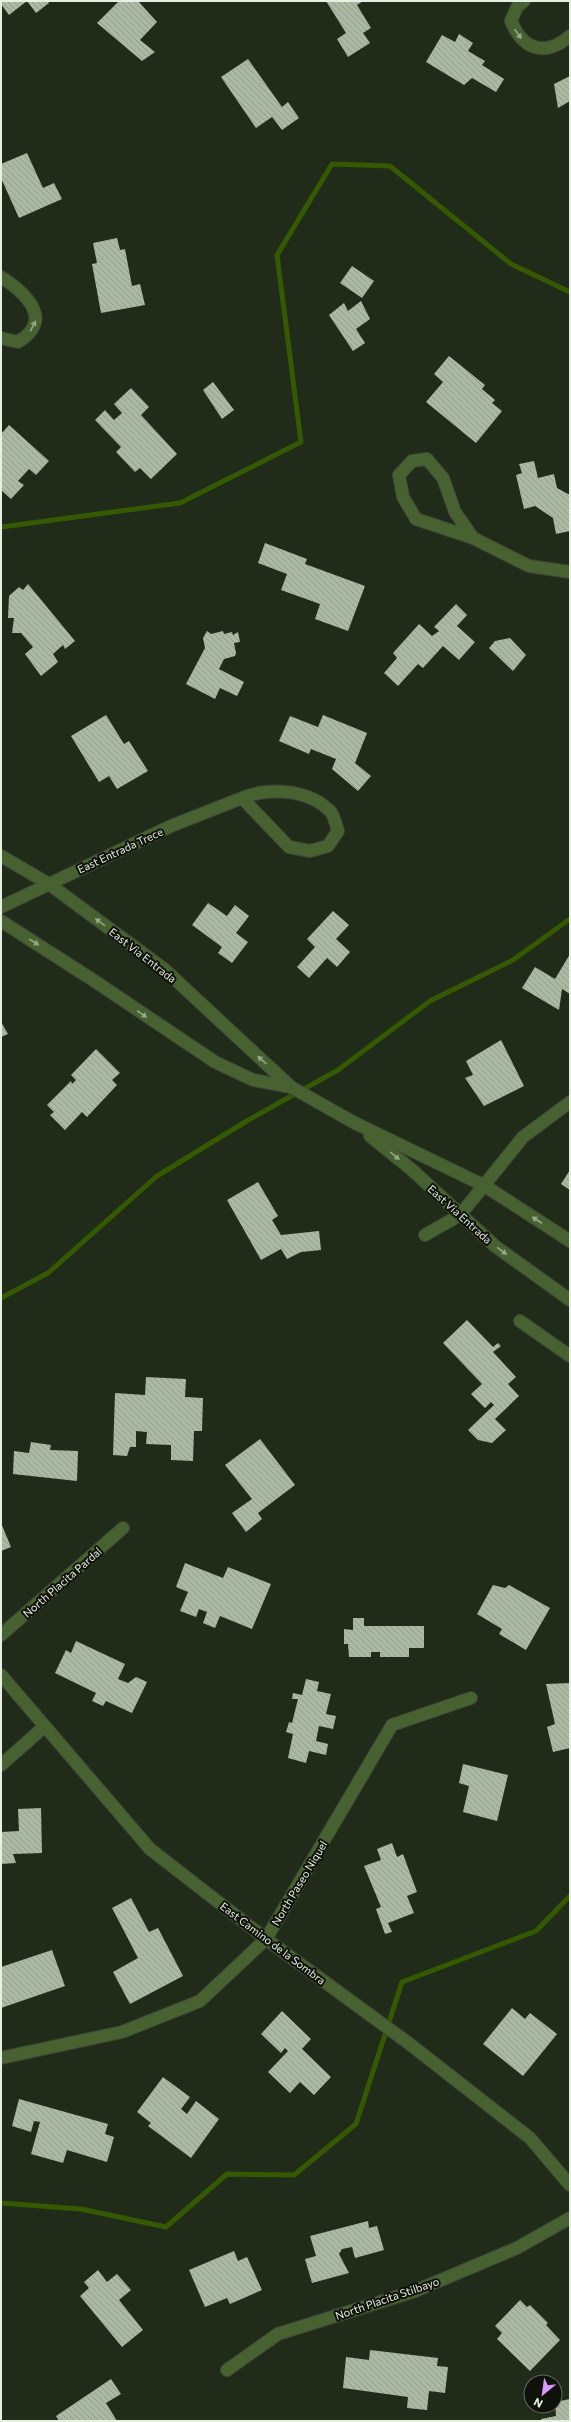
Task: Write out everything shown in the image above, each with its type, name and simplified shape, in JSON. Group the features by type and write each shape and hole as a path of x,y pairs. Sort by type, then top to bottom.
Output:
{"street":[{"path":"524,1 517,7 511,21 517,35 531,47 548,48 570,36"},
{"path":"1,277 32,303 36,320 30,332 18,342 1,338"},
{"path":"472,538 454,512 443,478 427,459 412,461 399,475 403,497 416,519 472,538 529,566 570,572"},
{"name":"East Entrada Trece","path":"1,908 171,826 250,794 282,792 308,795 331,812 338,831 328,846 310,851 289,847 242,798"},
{"name":"East Via Entrada","path":"1,856 49,884 164,969 291,1087 353,1122 485,1186 570,1241"},
{"name":"East Via Entrada","path":"1,921 93,980 214,1062 253,1080 291,1087"},
{"path":"426,1235 460,1215 485,1186 523,1137 570,1102"},
{"name":"East Via Entrada","path":"353,1122 411,1169 494,1246 570,1300"},
{"path":"520,1321 570,1356"},
{"name":"North Placita Pardal","path":"1,1635 123,1528"},
{"name":"East Camino de la Sombra","path":"1,1675 150,1849 266,1939 407,2042 530,2138 570,2185"},
{"name":"North Paseo Niquel","path":"1,2058 122,2032 200,2001 266,1939 392,1725 470,1698"},
{"path":"1,1765 44,1727"},
{"name":"North Placita Stilbayo","path":"227,2370 278,2334 415,2291 517,2248 570,2218"}],"building":[{"path":"1,1 27,1 9,15 1,4"},
{"path":"27,1 48,1 49,3 36,13"},
{"path":"119,1 138,1 157,22 140,40 155,52 142,61 97,23"},
{"path":"326,1 363,1 357,5 371,28 363,33 370,43 348,57 337,39 346,33"},
{"path":"459,34 473,43 468,51 485,61 482,65 504,79 496,92 472,78 464,85 426,62 442,35 455,42"},
{"path":"248,59 282,107 288,102 299,118 282,130 272,117 256,128 221,77"},
{"path":"570,76 570,101 558,108 554,84"},
{"path":"27,153 43,188 54,183 62,199 19,218 1,178 1,164"},
{"path":"117,238 120,250 125,249 132,286 140,284 145,305 101,313 92,264 97,263 93,243"},
{"path":"352,266 374,281 362,298 340,283"},
{"path":"361,301 370,319 356,329 365,343 353,351 329,315 344,303 348,311"},
{"path":"449,356 485,385 482,389 495,400 492,403 502,411 476,443 426,402 443,382 434,374"},
{"path":"213,382 234,410 222,419 203,390"},
{"path":"131,388 149,407 141,415 177,454 151,479 140,468 135,472 116,452 121,447 95,420 105,410 114,420 122,413 114,404"},
{"path":"9,425 49,461 36,475 29,469 18,481 24,485 11,499 1,490 1,434"},
{"path":"534,461 538,478 554,474 557,488 570,495 570,531 556,534 553,518 535,506 524,509 516,475 522,473 519,464"},
{"path":"265,543 307,559 305,564 365,586 348,631 315,619 320,604 281,590 287,574 258,563"},
{"path":"28,584 75,641 65,649 63,645 53,654 58,662 41,676 25,654 33,647 21,633 12,633 14,618 8,618 9,596 19,587 23,590"},
{"path":"456,604 467,615 457,626 475,642 459,660 443,646 423,668 418,664 398,686 384,673 397,658 393,653 419,624 432,636 439,631 434,627"},
{"path":"207,631 211,634 223,631 224,634 232,632 233,635 238,632 240,642 234,643 236,653 235,656 224,659 219,669 244,682 237,696 220,688 215,699 186,684 205,648 203,638"},
{"path":"510,638 526,655 513,671 489,648 495,641"},
{"path":"106,715 124,744 129,741 148,771 117,789 109,776 99,782 71,736"},
{"path":"323,715 367,733 355,763 371,776 358,791 332,769 336,759 311,749 309,754 279,741 290,716 318,727"},
{"path":"208,903 227,916 235,905 249,916 236,933 248,942 232,963 218,953 222,947 192,925"},
{"path":"333,911 349,925 336,939 350,952 337,967 327,958 309,978 297,967 315,947 307,939"},
{"path":"570,954 570,994 562,989 559,1010 522,988 535,967 555,979"},
{"path":"1,1022 8,1034 1,1037"},
{"path":"501,1040 524,1086 484,1106 465,1078 473,1075 466,1061"},
{"path":"96,1049 120,1073 112,1080 117,1085 87,1117 82,1112 65,1130 50,1115 54,1112 47,1105 71,1081 72,1084 76,1080 71,1075"},
{"path":"570,1170 570,1190 561,1184"},
{"path":"258,1182 278,1216 272,1220 281,1235 319,1231 321,1250 301,1252 287,1259 281,1249 261,1260 227,1200"},
{"path":"467,1320 493,1347 498,1343 501,1346 493,1352 516,1377 508,1384 519,1396 495,1419 506,1430 492,1443 478,1440 468,1430 494,1405 491,1402 485,1408 471,1394 482,1384 443,1343"},
{"path":"146,1377 186,1379 185,1397 203,1398 202,1431 194,1431 193,1461 171,1460 171,1445 146,1444 147,1432 136,1431 136,1447 130,1447 127,1456 113,1455 115,1393 145,1395"},
{"path":"260,1439 295,1485 258,1513 262,1519 246,1532 232,1513 252,1499 225,1465"},
{"path":"31,1442 51,1445 50,1450 78,1451 77,1481 13,1474 14,1451 29,1453"},
{"path":"1,1523 11,1547 1,1551"},
{"path":"185,1563 223,1578 228,1567 271,1584 252,1629 220,1616 215,1628 203,1623 207,1612 199,1609 196,1617 180,1611 188,1592 176,1587"},
{"path":"493,1585 505,1588 509,1585 550,1608 526,1650 499,1634 502,1629 477,1614"},
{"path":"353,1618 364,1618 364,1626 424,1626 424,1648 409,1648 409,1657 380,1657 380,1652 371,1652 371,1657 349,1657 348,1644 344,1644 344,1629 353,1630"},
{"path":"76,1641 125,1664 118,1679 128,1683 136,1677 147,1682 132,1713 106,1701 103,1706 92,1701 96,1693 55,1673 66,1650 71,1653"},
{"path":"306,1679 319,1682 317,1691 331,1694 326,1714 336,1716 333,1729 319,1726 316,1741 328,1744 326,1755 309,1751 306,1763 288,1758 293,1734 286,1732 289,1722 292,1723 298,1699 292,1699 293,1693 302,1695"},
{"path":"570,1683 570,1748 553,1752 547,1727 555,1724 546,1684"},
{"path":"463,1764 508,1775 497,1821 463,1812 469,1786 459,1783"},
{"path":"41,1808 42,1853 13,1854 16,1863 1,1864 1,1832 19,1831 18,1809"},
{"path":"392,1843 397,1857 403,1854 417,1892 407,1896 414,1913 388,1923 392,1932 385,1934 376,1909 381,1907 364,1866 381,1860 377,1849"},
{"path":"131,1898 149,1932 158,1928 183,1976 130,2004 113,1972 138,1958 112,1908"},
{"path":"52,1950 65,1986 1,2008 1,1967"},
{"path":"512,2008 525,2019 530,2013 557,2034 523,2076 483,2044"},
{"path":"282,2011 311,2039 302,2049 331,2077 314,2095 300,2082 290,2093 268,2072 288,2051 285,2048 281,2053 261,2034"},
{"path":"163,2077 190,2097 181,2109 187,2114 196,2101 219,2119 191,2158 148,2126 151,2123 137,2112"},
{"path":"19,2099 108,2124 105,2134 114,2137 107,2162 67,2150 63,2163 31,2154 40,2122 34,2121 31,2132 12,2126"},
{"path":"368,2221 369,2228 377,2226 384,2250 355,2258 352,2247 342,2249 339,2254 349,2273 312,2283 305,2259 316,2256 310,2236"},
{"path":"234,2251 238,2261 247,2257 262,2290 230,2304 227,2298 205,2307 189,2270"},
{"path":"98,2270 107,2282 117,2274 131,2290 119,2300 143,2330 122,2347 80,2296 89,2288 84,2282"},
{"path":"520,2300 527,2307 530,2305 548,2323 546,2325 560,2340 530,2371 497,2339 502,2333 495,2326"},
{"path":"370,2350 438,2358 437,2366 448,2367 445,2393 429,2391 427,2410 407,2408 408,2397 343,2388 346,2357 369,2360"},
{"path":"111,2379 121,2394 106,2403 117,2421 59,2421 56,2416"},
{"path":"570,2399 570,2421 541,2421 541,2419 556,2416 556,2414 563,2414 563,2400"}],"waterway":[{"path":"1,527 180,503 301,442 277,255 332,164 390,166 511,264 570,292"},
{"path":"1,1298 48,1273 157,1176 245,1122 338,1070 430,1001 513,960 570,919"},
{"path":"1,2203 81,2209 166,2227 227,2174 294,2175 356,2124 402,1982 536,1931 570,1896"}]}
